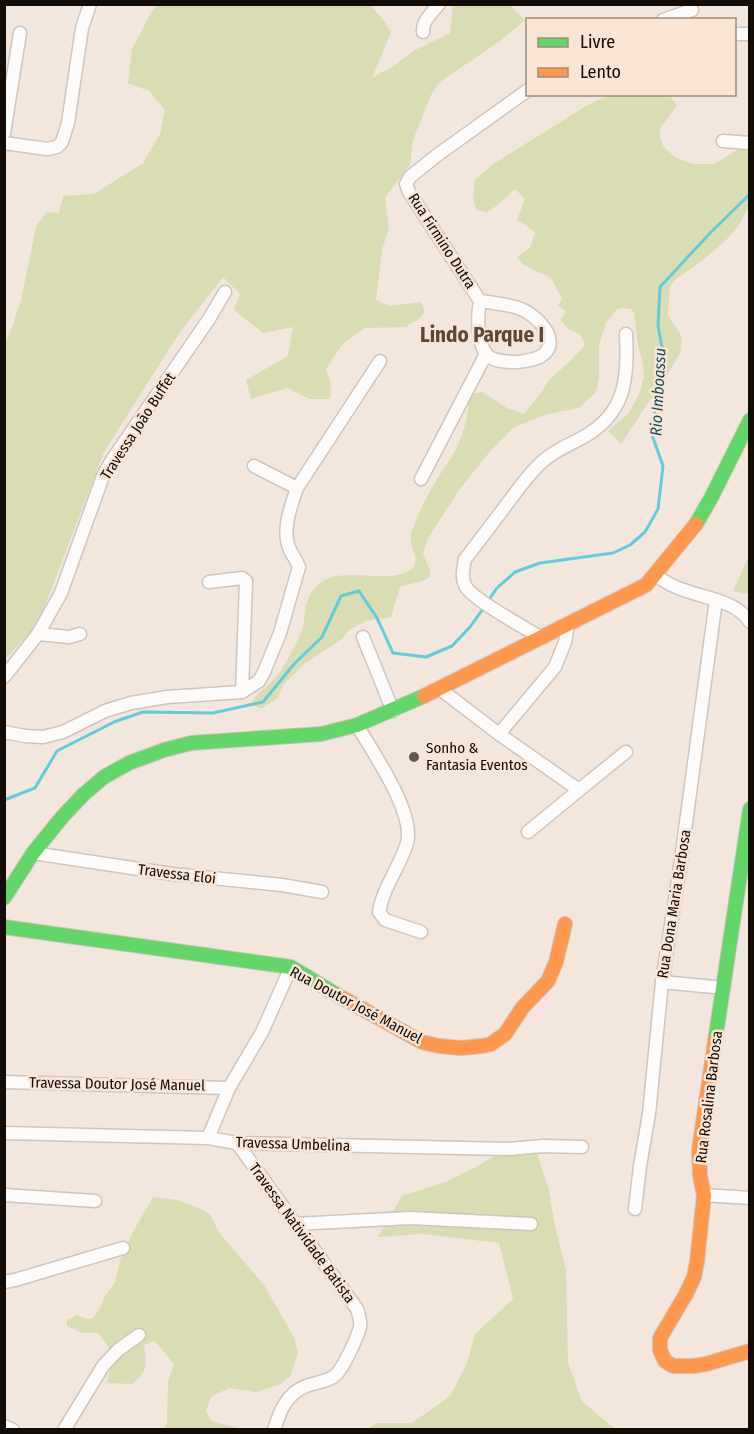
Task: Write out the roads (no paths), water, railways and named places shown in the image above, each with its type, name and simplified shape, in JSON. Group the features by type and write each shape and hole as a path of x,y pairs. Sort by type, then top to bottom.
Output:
{"street":[{"path":"4,143 47,149 57,147 62,142 68,123 82,28 90,4"},
{"path":"423,32 427,18 438,4"},
{"path":"670,18 693,11"},
{"path":"4,133 20,33"},
{"name":"Rua Firmino Dutra","path":"480,301 503,304 523,310 534,317 549,336 548,348 543,356 506,362 494,360 486,354 479,329 480,301 406,184 436,156 526,91"},
{"path":"723,141 750,143"},
{"name":"Travessa João Buffet","path":"4,677 38,634 61,593 103,476 112,460 225,292"},
{"path":"542,638 477,598 466,587 462,571 465,559 544,460 607,421 622,394 626,368 626,334"},
{"path":"421,479 486,354"},
{"path":"4,732 43,737 63,732 105,711 131,703 242,692 259,681 280,633 299,567 286,537 297,488 380,361"},
{"path":"4,898 33,854 63,816 84,794 105,777 129,763 191,743 321,734 357,725 440,689 646,585 695,525 750,420"},
{"path":"738,443 750,452"},
{"path":"254,466 297,488"},
{"path":"655,575 669,584 716,600 742,612 750,622"},
{"path":"209,582 242,578 246,581 242,692"},
{"name":"Rua Dona Maria Barbosa","path":"635,1209 649,1114 662,981 680,867 716,600"},
{"path":"500,734 555,667 565,642 568,624"},
{"path":"38,634 64,637 80,634"},
{"path":"363,637 393,711"},
{"path":"440,689 579,789"},
{"path":"357,725 397,793 408,827 407,842 381,901 379,912 384,920 421,932"},
{"path":"528,832 626,752"},
{"name":"Rua Rosalina Barbosa","path":"750,809 699,1150 700,1176 704,1195 697,1262 694,1277 686,1294 660,1338 660,1350 665,1361 674,1366 706,1364 750,1351"},
{"name":"Travessa Eloi","path":"33,854 322,892"},
{"name":"Rua Doutor José Manuel","path":"4,927 291,967 348,1002 423,1042 477,1048 498,1041 507,1033 520,1010 547,983 552,975 565,924"},
{"path":"207,1138 229,1088 262,1032 291,967"},
{"path":"662,981 724,988"},
{"name":"Travessa Doutor José Manuel","path":"4,1082 229,1088"},
{"name":"Travessa Umbelina","path":"4,1133 207,1138 237,1143 508,1149 543,1146 582,1147"},
{"name":"Travessa Natividade Batista","path":"237,1143 357,1309 360,1318 360,1327 344,1364 336,1376 311,1383 291,1395 284,1404 274,1430"},
{"path":"4,1195 95,1201"},
{"path":"704,1195 750,1198"},
{"path":"295,1224 410,1218 531,1224"},
{"path":"4,1282 123,1248"},
{"path":"64,1430 103,1366 118,1350 139,1335"},
{"path":"4,1426 13,1430"}],"waterway":[{"name":"Rio Imboassu","path":"488,601 497,588 515,572 540,563 613,553 630,545 645,532 658,509 663,466 652,435 663,352 658,326 660,287 750,194"},
{"name":"Rio Imboassu","path":"4,800 35,788 57,751 114,722 143,712 213,713 263,702 295,663 322,637 341,596 359,591 377,618 393,653 426,657 452,646 485,606"}],"place":[{"name":"Sonho & Fantasia Eventos","path":"414,757"}],"district":[{"name":"Lindo Parque I","path":"482,335"}]}
